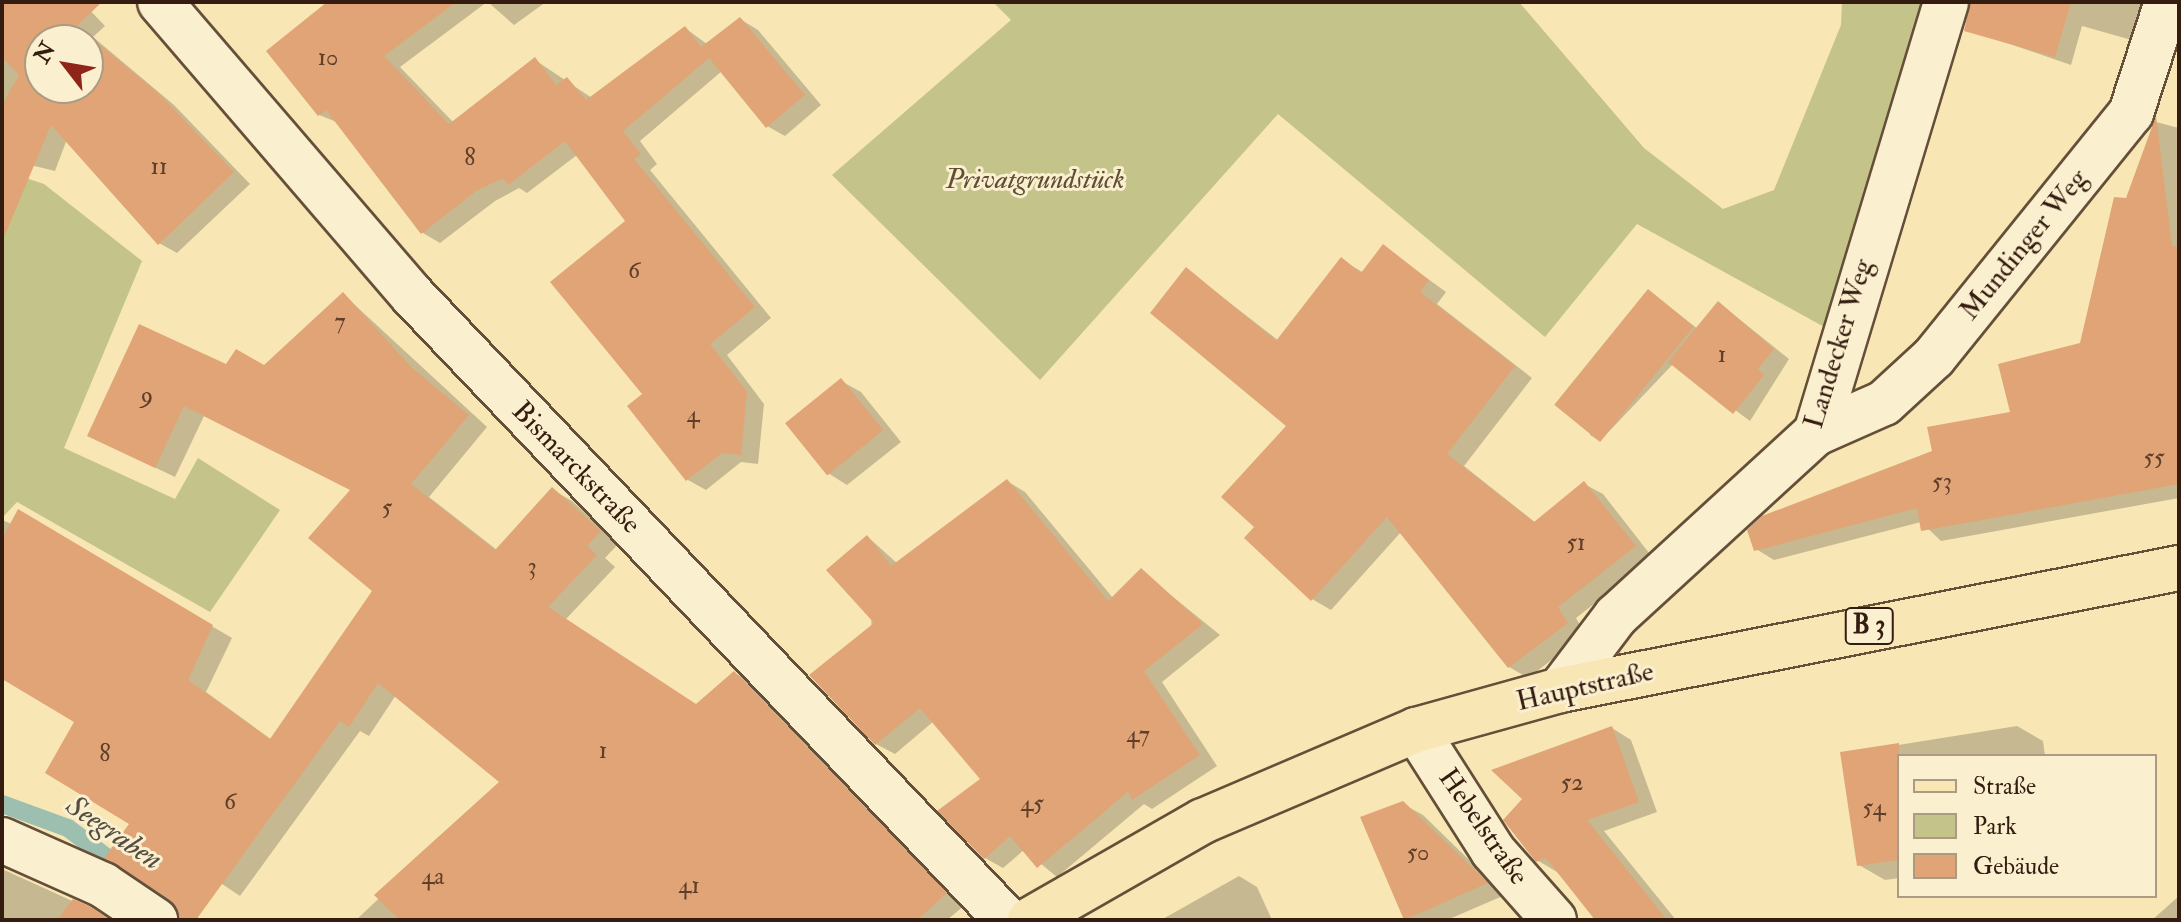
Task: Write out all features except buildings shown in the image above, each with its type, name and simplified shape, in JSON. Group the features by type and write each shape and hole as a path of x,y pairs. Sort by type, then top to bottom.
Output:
{"main road":[{"name":"Hauptstraße","path":"1030,920 1203,821 1416,730 1560,690 2179,568"}],"street":[{"name":"Bismarckstraße","path":"160,2 412,295 1007,920"},
{"name":"Landecker Weg","path":"1560,690 1616,616 1816,433 1946,2"},
{"name":"Mundinger Weg","path":"1816,433 1884,403 1944,345 2131,113 2167,2"},
{"name":"Hebelstraße","path":"1416,730 1493,851 1554,920"},
{"path":"2,840 103,885 155,920"}],"green space":[{"name":"Privatgrundstück","path":"993,2 1519,2 1644,148 1723,209 1774,190 1841,25 1842,2 1929,2 1826,328 1637,224 1545,337 1278,114 1040,380 832,175 1011,20"},
{"path":"2,170 44,184 142,261 64,448 175,499 198,458 280,510 210,612 17,502 2,518"}],"waterway":[{"name":"Seegraben","path":"2,804 68,828 189,920"}]}
